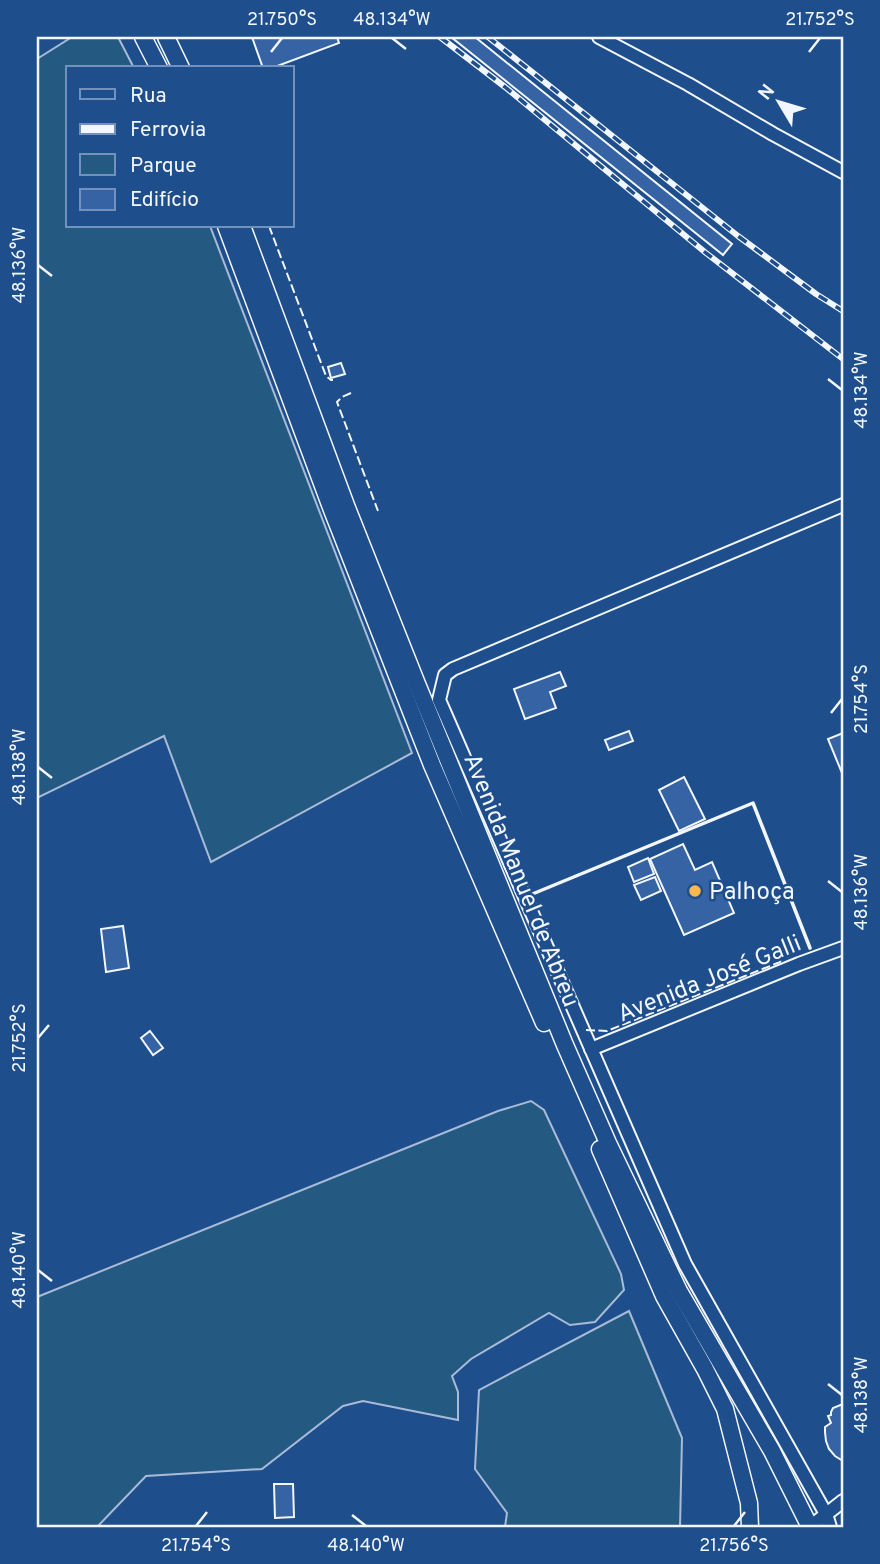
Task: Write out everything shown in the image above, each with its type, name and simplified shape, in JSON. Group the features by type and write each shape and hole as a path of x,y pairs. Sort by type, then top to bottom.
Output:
{"main road":[{"path":"143,37 158,66"},
{"path":"166,37 180,66"},
{"name":"Avenida Manuel de Abreu","path":"227,228 332,510 432,765 664,1296 725,1409 749,1503 750,1527"},
{"name":"Avenida Manuel de Abreu","path":"243,228 347,508 565,1045 608,1143 680,1292 772,1451 809,1527"}],"street":[{"path":"599,37 843,172"},
{"path":"828,1521 685,1264 439,700 445,675 453,669 843,505"},
{"name":"Avenida José Galli","path":"591,1049 843,948"},
{"path":"809,1527 828,1521 843,1502"}],"green space":[{"path":"72,37 118,37 133,66 66,66 66,228 211,228 412,753 211,862 164,736 37,798 37,59"},
{"path":"531,1101 544,1110 621,1274 624,1290 595,1322 570,1325 549,1313 471,1359 452,1376 458,1392 458,1420 363,1401 343,1406 262,1469 146,1476 97,1527 37,1527 37,1297 498,1111"},
{"path":"629,1311 682,1438 680,1527 505,1527 507,1513 475,1469 479,1390"}],"building":[{"path":"252,37 337,37 339,43 277,66 262,66"},
{"path":"451,37 475,37 732,244 723,255"},
{"path":"341,363 345,374 331,378 328,367"},
{"path":"560,672 566,686 550,692 556,708 525,719 514,689"},
{"path":"629,731 633,741 609,750 605,740"},
{"path":"843,733 843,772 842,773 828,739"},
{"path":"684,777 705,819 679,831 659,790"},
{"name":"Palhoça","path":"683,844 695,870 712,862 734,913 684,935 650,859"},
{"path":"648,858 654,874 634,882 628,867"},
{"path":"655,877 661,891 641,900 634,885"},
{"path":"123,926 129,968 106,972 101,929"},
{"path":"150,1031 163,1048 153,1055 141,1038"},
{"path":"843,1404 843,1461 829,1449 825,1427 831,1423 828,1416 833,1408"},
{"path":"274,1484 293,1484 294,1517 275,1518"}],"railway":[{"path":"440,37 505,87 706,253 843,359"},
{"path":"488,37 738,236 843,311"}],"fence":[{"path":"270,228 326,376 333,380"},
{"path":"351,393 337,402 378,511"},
{"path":"586,1030 607,1031 780,962 783,953"}],"wall":[{"path":"530,895 753,803 810,948"}],"place":[{"name":"Palhoça","path":"695,891"}]}
